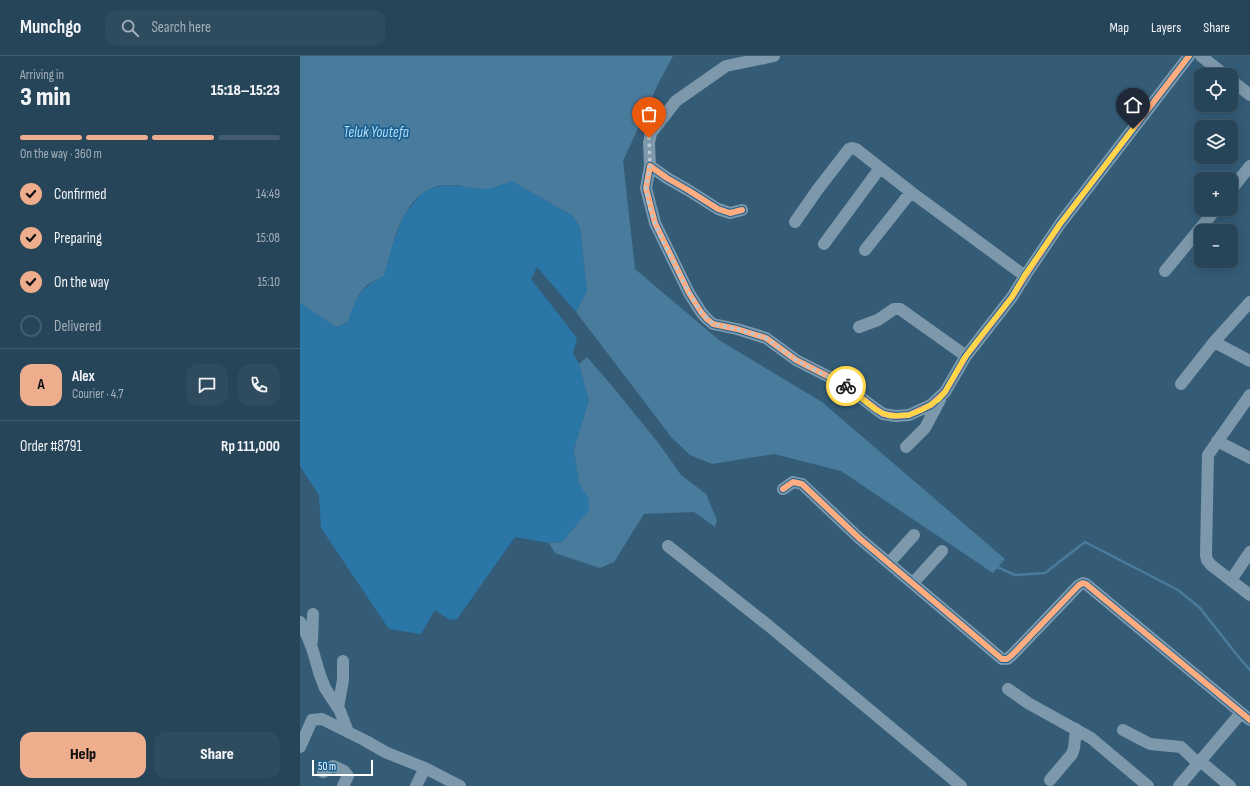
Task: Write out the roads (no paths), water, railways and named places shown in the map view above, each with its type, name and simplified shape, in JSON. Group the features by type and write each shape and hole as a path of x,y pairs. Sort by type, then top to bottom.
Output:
{"street":[{"path":"774,56 726,66 676,101 651,133 649,143 650,166 646,188 649,206 655,223 689,293 701,312 713,324 737,329 766,338 796,360 843,384 876,410 884,414 896,416 909,415 931,405 945,392"},
{"path":"906,447 925,428 966,356 1012,297 1024,276 1060,224 1189,56"},
{"path":"1201,56 1216,68"},
{"path":"1238,86 1250,95"},
{"path":"795,222 818,188 849,149 852,148 856,149 1024,276"},
{"path":"650,166 718,209 730,213 742,210"},
{"path":"1238,181 1250,166"},
{"path":"824,244 880,168"},
{"path":"865,250 911,192"},
{"path":"1165,271 1210,216"},
{"path":"1181,384 1214,342 1250,302"},
{"path":"859,327 878,320 894,309 900,308 966,356"},
{"path":"1214,342 1250,360"},
{"path":"1250,395 1208,456 1206,555 1207,560 1250,595"},
{"path":"1217,441 1250,458"},
{"path":"783,489 794,482 802,484 859,538 1002,659 1006,659 1012,654 1079,585 1083,583 1086,584 1246,716 1199,762 1179,786"},
{"path":"889,563 914,535"},
{"path":"668,546 769,626 961,786"},
{"path":"913,583 942,551"},
{"path":"1231,580 1250,552"},
{"path":"312,648 313,614"},
{"path":"300,622 312,648 320,675 331,698 338,708 348,732"},
{"path":"338,708 343,661"},
{"path":"1008,688 1028,703 1076,729 1098,744 1148,786"},
{"path":"300,747 312,720 322,720 385,752 425,768 460,786"},
{"path":"1050,780 1072,754 1076,729"},
{"path":"1124,730 1150,744 1181,747 1230,786"},
{"path":"323,772 333,766 344,771 348,776 343,786"},
{"path":"416,786 425,768"}],"water":[{"name":"Teluk Youtefa","path":"300,56 673,56 658,84 623,161 635,269 719,340 822,402 1005,559 993,573 841,471 774,454 712,464 690,455 672,438 576,312 587,291 580,227 573,216 512,181 486,189 446,185 431,188 420,196 410,206 403,219 392,247 384,275 363,289 355,302 348,322 336,327 300,303"},
{"path":"587,357 660,445 681,475 706,494 717,520 715,527 694,512 644,514 614,562 600,568 555,553 549,543 562,542 589,510 589,499 579,484 574,449 589,400 579,364"}],"waterway":[{"path":"995,566 1015,575 1045,573 1085,542 1178,590 1200,608 1250,670"}]}
